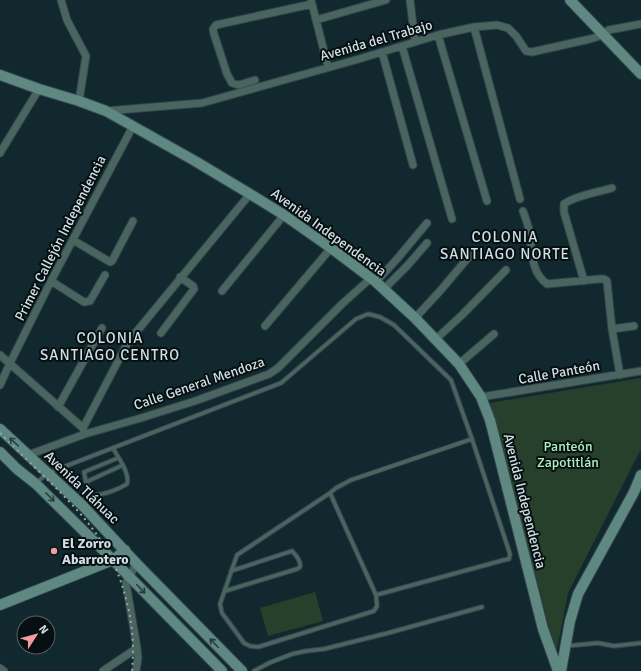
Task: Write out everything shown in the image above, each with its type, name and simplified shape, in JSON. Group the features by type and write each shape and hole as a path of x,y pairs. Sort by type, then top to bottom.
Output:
{"street":[{"path":"61,0 67,20 86,56 79,101"},
{"path":"316,20 386,0"},
{"path":"410,0 415,42"},
{"path":"570,0 641,74"},
{"path":"255,80 239,85 232,83 227,74 213,29 216,26 311,2 328,67"},
{"name":"Avenida del Trabajo","path":"106,111 202,103 438,35 474,27 497,25 508,28 516,36 526,51 532,52 590,39 609,30 641,24"},
{"path":"474,27 520,199"},
{"path":"438,35 487,201"},
{"path":"402,46 452,219"},
{"path":"382,52 413,165"},
{"name":"Avenida Independencia","path":"0,75 106,111 250,194 284,215 373,280 436,339 459,364 481,397 490,420 543,629 559,671"},
{"path":"0,153 39,89"},
{"name":"Primer Callejón Independencia","path":"0,385 51,282 133,126"},
{"path":"584,281 564,212 564,204 574,198 612,188"},
{"path":"0,355 84,431 128,342 160,304 180,277 250,194"},
{"path":"523,211 530,233 534,266 542,280 547,284 599,279 606,280 612,329 620,375"},
{"path":"222,291 284,215"},
{"path":"73,240 110,262 112,261 133,221"},
{"name":"Calle General Mendoza","path":"28,455 84,431 141,418 195,401 269,374 278,368 342,304 397,259 427,223"},
{"path":"384,289 427,243"},
{"path":"265,326 330,248"},
{"path":"415,318 440,291 472,252"},
{"path":"436,339 506,270"},
{"path":"51,282 84,302 87,302 90,301 105,275"},
{"path":"161,333 194,289 193,286 180,277"},
{"path":"612,329 634,326"},
{"path":"58,407 102,328"},
{"path":"459,364 494,334"},
{"name":"Calle Panteón","path":"481,397 641,371"},
{"name":"Avenida Tláhuac","path":"0,429 82,505 137,564 242,671"},
{"path":"0,452 17,469 36,484 220,669 228,658"},
{"path":"559,671 570,621 578,594 618,523 641,475"},
{"path":"0,605 113,560 124,550"},
{"path":"136,671 138,658 137,648 126,583 137,564"},
{"path":"103,671 137,648"},
{"path":"0,668 4,671"}],"lane":[{"path":"36,484 48,473 281,383 356,319 368,314 380,317 394,325 451,380 510,554 509,559 376,594"},
{"path":"330,493 376,594 377,606 374,611 258,647 250,646 244,643 222,613 220,604 237,555 336,488 351,480 472,439"},
{"path":"113,448 123,466 128,480 127,484 100,495 94,495 90,491 86,482 84,472 118,458"},
{"path":"86,482 123,466"},
{"path":"225,591 297,569 301,565 292,551 231,571"},
{"path":"254,671 292,654 324,649 482,607"},
{"path":"565,646 598,643 614,646 641,642"}],"green space":[{"name":"Panteón Zapotitlán","path":"641,378 641,449 568,593 556,654 489,403"},
{"path":"315,592 323,621 268,636 260,608"}],"railway":[{"path":"0,433 75,507 91,526 105,547 119,576 128,607 133,639 132,671"}],"place":[{"name":"El Zorro Abarrotero","path":"54,551"}],"district":[{"name":"COLONIA SANTIAGO NORTE","path":"505,246"},
{"name":"COLONIA SANTIAGO CENTRO","path":"110,346"}]}
